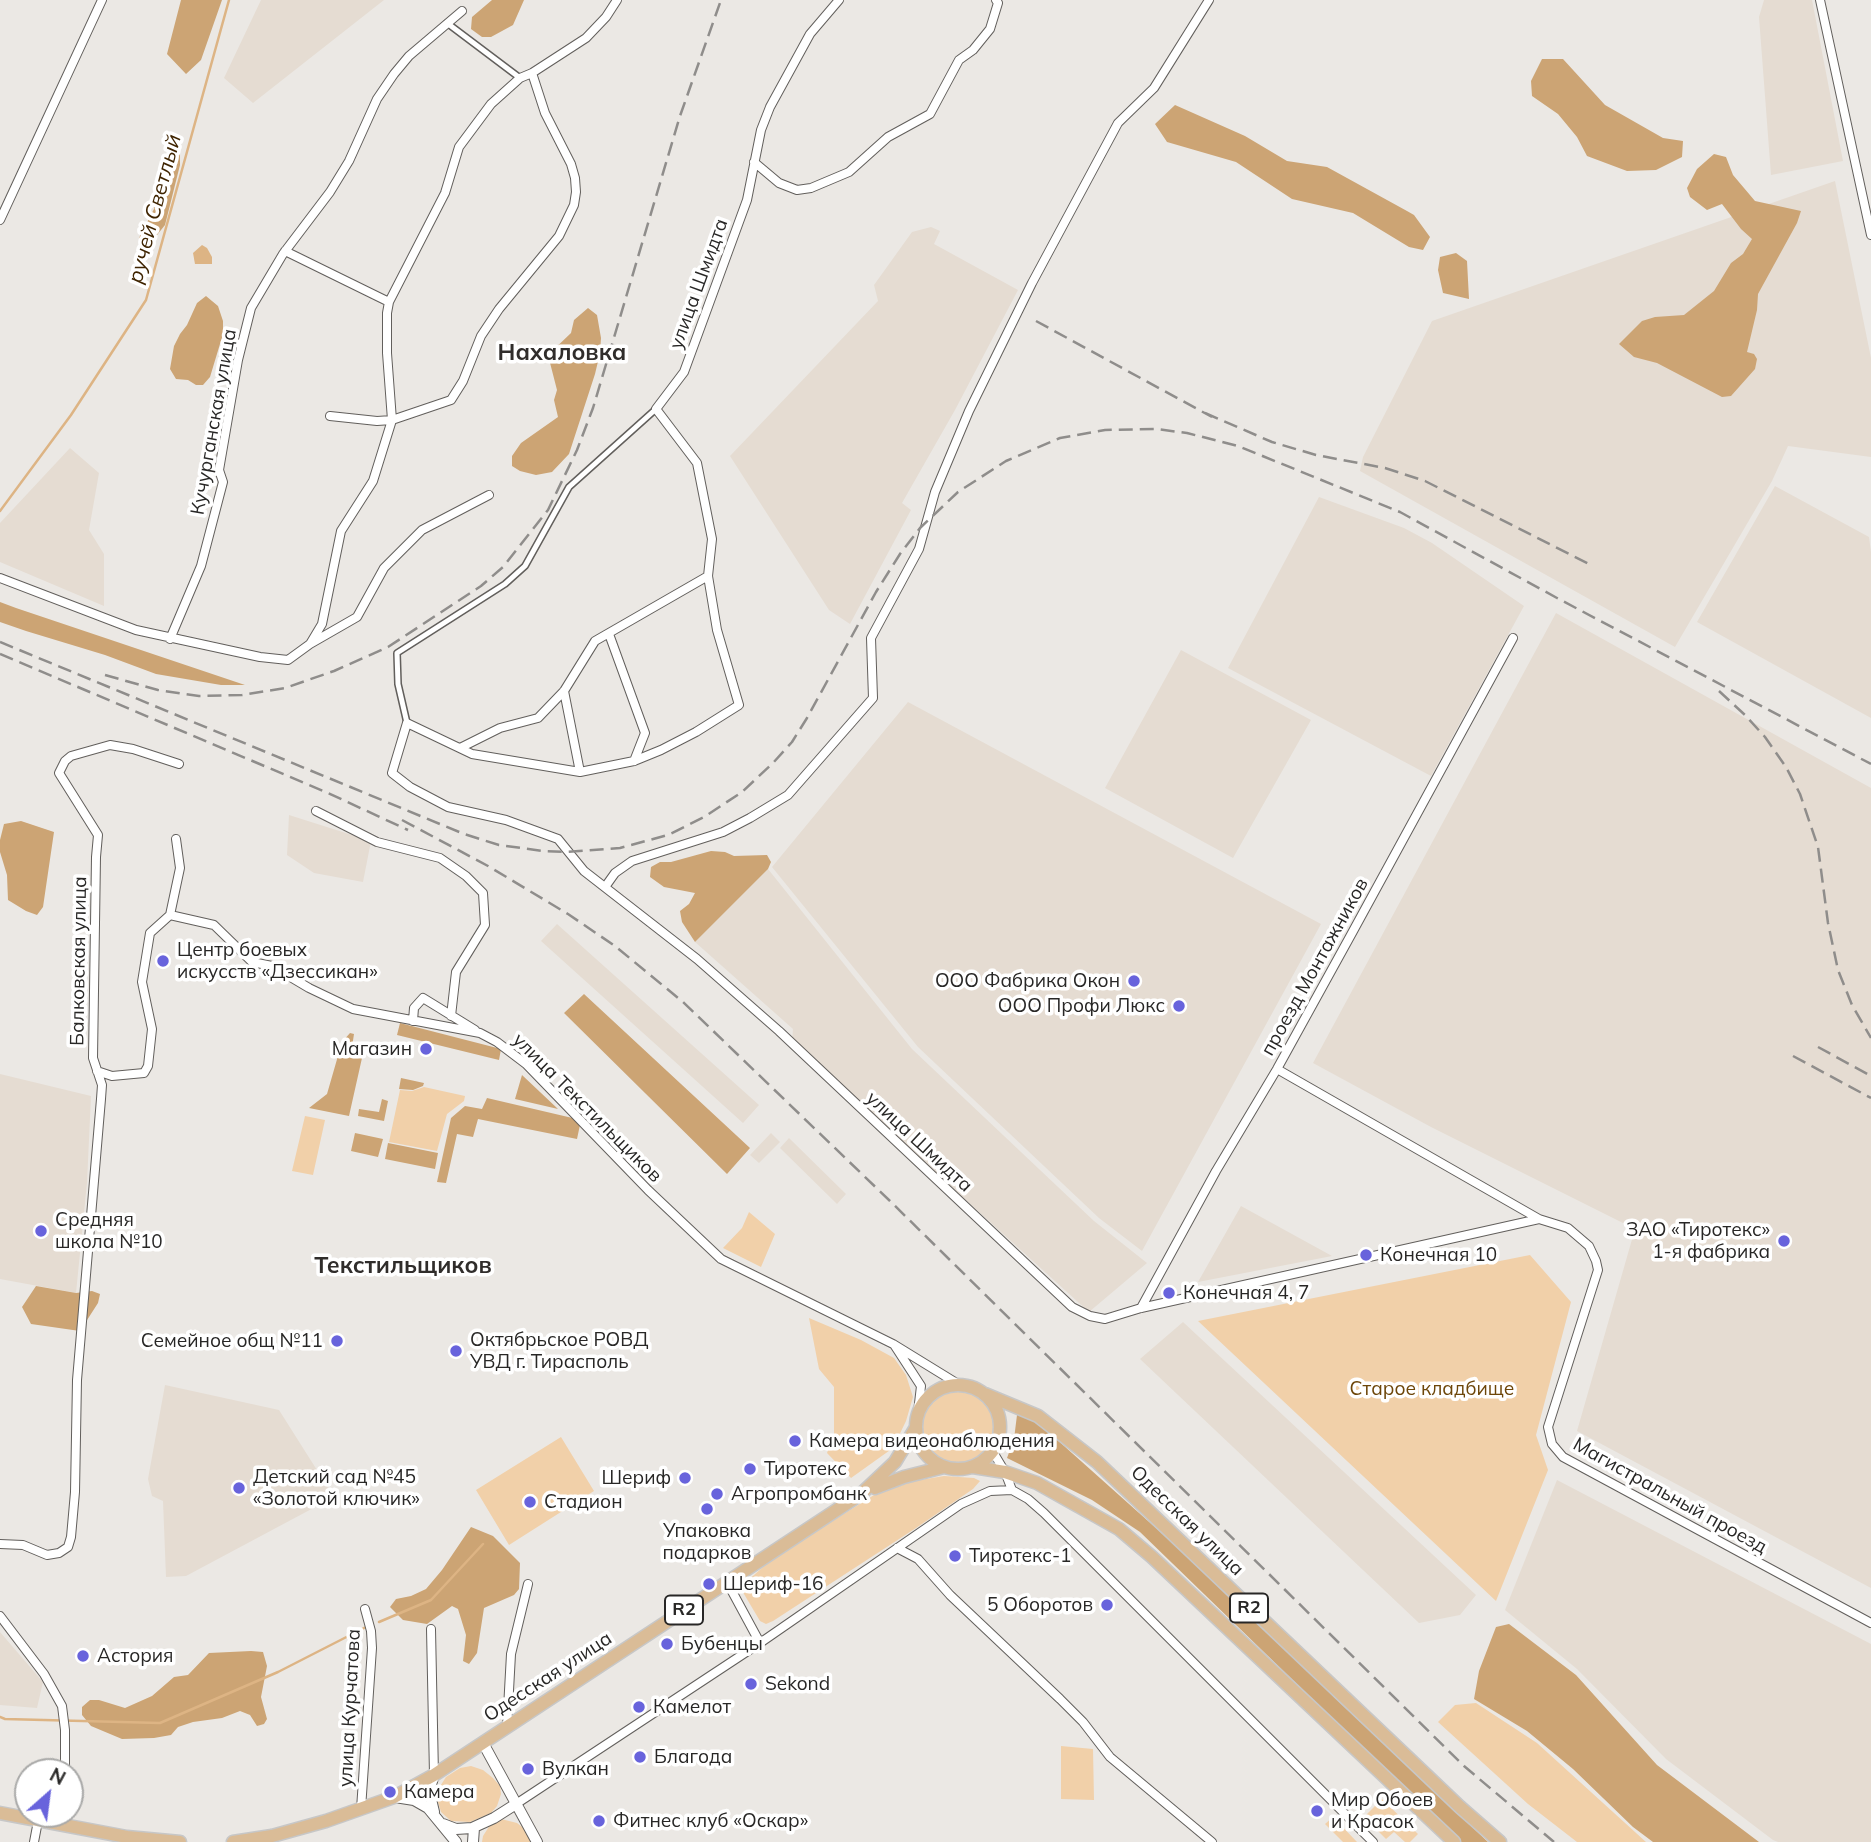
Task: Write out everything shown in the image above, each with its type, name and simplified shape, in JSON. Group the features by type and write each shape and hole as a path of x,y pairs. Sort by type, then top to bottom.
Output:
{"main road":[{"name":"R2","path":"958,1384 985,1394"},
{"path":"918,1412 933,1392 958,1384"},
{"path":"973,1467 993,1452 1001,1428 994,1404 985,1394"},
{"name":"Одесская улица","path":"985,1394 1038,1416 1097,1462 1500,1842"},
{"name":"R2","path":"861,1493 895,1462 915,1429 918,1412"},
{"path":"915,1429 921,1448 927,1456 944,1467"},
{"name":"R2","path":"861,1493 904,1477 944,1467 973,1467 1021,1476 1103,1518 1135,1542 1454,1842"},
{"name":"Одесская улица","path":"233,1842 273,1839 394,1797 434,1775 861,1493"},
{"path":"84,1825 127,1837 180,1842"}],"street":[{"path":"0,220 102,0"},
{"path":"310,644 322,624 341,531 373,481 392,420 387,353 389,302 445,193 459,147 491,104 520,78 586,38 606,17 617,0"},
{"name":"улица Шмидта","path":"839,0 797,53 770,107 761,130 747,200 684,372 656,409 569,487 525,566 505,584 397,653 398,684 407,723 392,773 410,787 448,807 506,820 558,839 583,871 697,959 779,1031 1072,1307 1090,1316 1105,1319 1141,1308 1539,1219"},
{"path":"754,162 779,183 797,190 811,188 849,172 888,137 930,114 959,61 990,29 998,4 996,0"},
{"path":"606,887 615,873 632,861 723,832 788,794 873,698 871,638 919,549 935,492 969,411 1032,283 1118,123 1154,88 1209,0"},
{"path":"1820,0 1871,235"},
{"name":"Кучурганская улица","path":"170,639 201,566 223,482 219,470 238,360 251,308 285,251 349,161 377,99 394,74 409,56 462,11"},
{"path":"446,23 520,78"},
{"path":"331,416 392,420 451,400 463,381 481,336 499,309 559,236 574,205 576,192 573,171 545,113 532,73"},
{"path":"285,251 389,302"},
{"path":"407,723 472,754 580,772 635,761 696,732 739,705 717,630 708,576 712,539 697,463 656,409"},
{"path":"0,578 136,630 260,657 289,660 310,644 357,617 384,568 422,530 489,495"},
{"path":"460,748 500,728 538,718 564,691 595,641 708,576"},
{"path":"609,634 645,733 635,761"},
{"name":"проезд Монтажников","path":"1141,1308 1216,1171 1277,1069 1513,638"},
{"path":"564,691 580,772"},
{"name":"Балковская улица","path":"0,1544 23,1545 47,1555 59,1553 68,1547 77,1466 77,1380 102,1085 93,1058 98,835 59,773 71,756 110,745 178,764"},
{"path":"316,811 377,842 440,858 466,876 483,893 485,925 456,972 451,1016"},
{"path":"97,1071 112,1076 137,1074 144,1073 148,1066 152,1029 142,982 150,933 170,915 180,868 176,839"},
{"name":"улица Текстильщиков","path":"170,915 214,925 252,962 272,965 309,988 353,1009 480,1033 498,1042 526,1064 665,1207 721,1259 893,1344 958,1384"},
{"path":"413,1021 414,1008 423,998 480,1033"},
{"name":"Магистральный проезд","path":"1277,1069 1539,1219 1558,1224 1583,1239 1593,1252 1598,1270 1550,1417 1549,1436 1563,1457 1871,1623"},
{"path":"893,1344 921,1386 918,1412"},
{"path":"993,1452 1012,1490"},
{"path":"443,1824 456,1829 474,1828 516,1804 975,1497 990,1492 1012,1490 1044,1513 1373,1842"},
{"path":"897,1548 918,1559 950,1595 1083,1722 1110,1757 1212,1842"},
{"path":"727,1582 760,1643"},
{"path":"507,1727 511,1654 528,1584"},
{"name":"улица Курчатова","path":"360,1809 372,1648 371,1630 365,1609"},
{"path":"0,1616 44,1674 62,1706 65,1758"},
{"path":"431,1629 434,1775 429,1795 435,1813 456,1842"},
{"path":"483,1743 537,1842"},
{"path":"394,1797 414,1800 435,1813"},
{"path":"473,1842 474,1828"}],"shaded area":[{"path":"181,0 222,0 201,60 186,74 167,54"},
{"path":"261,0 384,0 253,103 224,78"},
{"path":"492,0 524,0 513,25 491,37 482,37 471,29 472,17"},
{"path":"1764,0 1812,0 1843,161 1771,175 1759,17"},
{"path":"1542,59 1563,59 1605,105 1663,138 1683,141 1682,157 1656,170 1627,171 1587,156 1577,137 1558,114 1532,96 1531,81"},
{"path":"1175,105 1245,136 1287,161 1327,167 1414,215 1430,237 1423,250 1409,247 1353,213 1292,199 1236,162 1167,142 1155,124"},
{"path":"172,149 180,153 180,165 165,225 149,245 141,244 139,238 154,209 161,158"},
{"path":"1714,154 1726,157 1733,175 1755,201 1801,211 1758,294 1747,352 1754,354 1757,359 1755,369 1731,396 1722,397 1657,363 1634,357 1619,344 1642,321 1655,317 1684,315 1714,291 1731,263 1743,254 1752,239 1722,204 1707,210 1690,197 1687,188 1697,169"},
{"path":"1835,181 1871,358 1871,457 1788,446 1772,481 1675,647 1360,471 1363,457 1432,321"},
{"path":"931,227 940,231 934,244 1018,290 902,503 911,510 850,624 829,610 730,456 878,301 874,285 912,232"},
{"path":"202,245 212,257 212,264 195,264 193,253"},
{"path":"1456,253 1467,261 1469,299 1443,293 1438,270 1440,257"},
{"path":"206,296 218,306 223,321 223,334 210,377 203,385 196,385 188,380 176,379 170,369 174,346 197,303"},
{"path":"588,308 597,315 601,338 600,353 569,454 552,472 536,475 520,471 512,466 512,456 521,443 558,417 554,400 557,390 548,355 571,333 574,320"},
{"path":"70,448 99,473 89,530 104,554 104,606 0,562 0,523"},
{"path":"1775,486 1869,537 1871,718 1697,622"},
{"path":"1319,497 1404,528 1432,543 1524,606 1431,776 1228,668"},
{"path":"0,602 245,685 221,685 156,674 26,631 0,622"},
{"path":"1556,613 1871,788 1871,1588 1577,1431 1635,1229 1431,1127 1313,1063"},
{"path":"1181,650 1311,720 1233,858 1105,788"},
{"path":"908,702 1321,924 1142,1251 1099,1218 918,1047 772,867"},
{"path":"289,815 371,841 363,882 314,873 287,855"},
{"path":"21,821 54,832 43,907 37,915 8,900 7,875 0,852 0,840 4,824"},
{"path":"711,851 734,856 767,855 771,862 768,869 695,942 682,922 680,911 689,904 695,893 664,887 650,877 651,867 660,862 671,862"},
{"path":"768,869 912,1049 1094,1221 1147,1263 1089,1312 792,1042 793,1029 695,942"},
{"path":"557,924 759,1105 743,1123 541,941"},
{"path":"584,994 750,1148 727,1174 564,1013"},
{"path":"400,1023 501,1049 499,1060 397,1035"},
{"path":"350,1033 354,1034 352,1047 357,1056 362,1058 349,1116 309,1108 327,1094 342,1042"},
{"name":"Средняя школа №10","path":"0,1074 91,1096 87,1183 76,1293 0,1279"},
{"path":"522,1075 558,1109 515,1099"},
{"path":"401,1078 424,1083 413,1090 399,1089"},
{"path":"487,1098 581,1120 577,1139 478,1119 473,1137 457,1134 446,1183 437,1182 451,1118 465,1106 482,1109"},
{"path":"382,1099 388,1101 384,1121 358,1116 359,1109 379,1112"},
{"path":"355,1133 383,1139 378,1157 351,1151"},
{"path":"771,1133 780,1142 759,1163 750,1155"},
{"path":"789,1138 846,1194 837,1204 780,1148"},
{"path":"388,1143 438,1153 435,1169 385,1159"},
{"path":"1241,1206 1332,1256 1198,1282"},
{"path":"36,1286 100,1294 98,1303 80,1331 31,1324 22,1307"},
{"path":"1183,1322 1476,1595 1460,1615 1419,1623 1140,1359"},
{"name":"Детский сад №45 «Золотой ключик»","path":"165,1385 279,1410 334,1497 186,1576 166,1577 163,1501 152,1496 148,1479"},
{"path":"1017,1415 1035,1420 1232,1596 1336,1699 1488,1842 1460,1842 1140,1532 1092,1500 1007,1458 1014,1439"},
{"path":"1557,1480 1871,1644 1871,1842 1773,1840 1666,1759 1577,1669 1505,1610"},
{"path":"471,1527 493,1536 520,1563 519,1589 514,1595 484,1608 477,1653 469,1664 463,1661 466,1635 458,1609 452,1606 427,1624 403,1620 390,1607 396,1599 426,1589"},
{"path":"1509,1624 1576,1675 1657,1765 1759,1842 1653,1842 1527,1731 1474,1699 1479,1671 1496,1627"},
{"path":"0,1632 43,1682 37,1708 0,1705"},
{"path":"263,1652 267,1666 261,1697 267,1719 264,1724 257,1726 250,1715 240,1711 222,1718 178,1727 171,1735 122,1739 91,1726 82,1715 82,1707 90,1700 125,1708 152,1696 174,1677 188,1675 209,1653"}],"green space":[{"path":"424,1087 465,1096 464,1101 447,1114 437,1151 389,1142 400,1090 412,1091"},
{"path":"305,1116 325,1120 313,1175 292,1171"},
{"path":"749,1212 775,1234 761,1267 723,1248 742,1228"},
{"name":"Старое кладбище","path":"1530,1255 1571,1302 1536,1435 1548,1470 1496,1601 1198,1321"},
{"path":"809,1318 861,1340 894,1358 906,1375 913,1397 906,1421 893,1448 851,1478 827,1453 834,1435 834,1387 819,1369"},
{"path":"957,1390 971,1393 983,1401 991,1413 994,1427 991,1441 983,1453 971,1461 957,1464 943,1461 931,1453 923,1441 920,1427 923,1413 931,1401 943,1393"},
{"name":"Стадион","path":"561,1437 594,1491 509,1545 476,1490"},
{"path":"944,1476 974,1478 980,1481 973,1489 916,1528 773,1621 766,1624 760,1621 741,1589 772,1559 874,1495 914,1481"},
{"path":"1476,1703 1537,1743 1646,1842 1577,1842 1528,1804 1438,1722 1455,1705"},
{"path":"1061,1746 1093,1749 1094,1800 1061,1799"},
{"path":"471,1766 483,1770 500,1786 501,1794 497,1806 491,1813 470,1822 451,1821 441,1812 437,1799 439,1788 446,1777 460,1768"},
{"path":"1382,1799 1418,1834 1410,1842 1405,1842 1394,1832 1386,1839 1364,1817"},
{"path":"1333,1817 1357,1842 1343,1842 1325,1824"},
{"path":"501,1819 517,1823 526,1830 533,1842 482,1842 490,1825"}],"waterway":[{"name":"ручей Светлый","path":"0,511 71,415 146,300 229,0"},
{"path":"379,1622 431,1600 483,1544"},
{"path":"0,1717 160,1723 278,1672 366,1627"}],"railway":[{"path":"105,675 158,690 199,696 242,695 285,688 334,671 388,647 481,586 503,567 548,510 577,450 593,408 680,116 721,0"},
{"path":"1036,321 1212,417"},
{"path":"1205,413 1272,442 1316,455 1385,468 1425,481 1591,565"},
{"path":"0,642 464,834 499,845 543,851 620,848 668,835 704,817 742,792 773,763 792,742 807,718 876,592 900,554 920,528 958,492 1006,461 1060,438 1105,430 1156,429 1187,433 1238,446 1400,512 1871,764"},
{"path":"0,654 328,793 408,830"},
{"path":"1719,691 1765,737 1786,767 1800,794 1818,847 1828,923 1838,970 1852,1005 1871,1038"},
{"path":"402,820 488,866 568,914 615,946 683,1002 890,1201 1464,1766 1554,1842"},
{"path":"1818,1047 1871,1076"},
{"path":"1793,1056 1871,1098"}],"place":[{"name":"Центр боевых искусств «Дзессикан»","path":"163,961"},
{"name":"ООО Фабрика Окон","path":"1134,981"},
{"name":"ООО Профи Люкс","path":"1179,1006"},
{"name":"Магазин","path":"426,1049"},
{"name":"Средняя школа №10","path":"41,1231"},
{"name":"ЗАО «Тиротекс» 1-я фабрика","path":"1784,1241"},
{"name":"Конечная 10","path":"1366,1255"},
{"name":"Конечная 4, 7","path":"1169,1293"},
{"name":"Семейное общ №11","path":"337,1341"},
{"name":"Октябрьское РОВД УВД г. Тирасполь","path":"456,1351"},
{"name":"Камера видеонаблюдения","path":"795,1441"},
{"name":"Тиротекс","path":"750,1469"},
{"name":"Шериф","path":"685,1478"},
{"name":"Детский сад №45 «Золотой ключик»","path":"239,1488"},
{"name":"Агропромбанк","path":"717,1494"},
{"name":"Стадион","path":"530,1502"},
{"name":"Упаковка подарков","path":"707,1509"},
{"name":"Тиротекс-1","path":"955,1556"},
{"name":"Шериф-16","path":"709,1584"},
{"name":"5 Оборотов","path":"1107,1605"},
{"name":"Бубенцы","path":"667,1644"},
{"name":"Астория","path":"83,1656"},
{"name":"Sekond","path":"751,1684"},
{"name":"Камелот","path":"639,1707"},
{"name":"Благода","path":"640,1757"},
{"name":"Вулкан","path":"528,1769"},
{"name":"Камера","path":"390,1792"},
{"name":"Мир Обоев и Красок","path":"1317,1811"},
{"name":"Фитнес клуб «Оскар»","path":"599,1821"}],"district":[{"name":"Нахаловка","path":"562,353"},
{"name":"Текстильщиков","path":"403,1266"}]}
